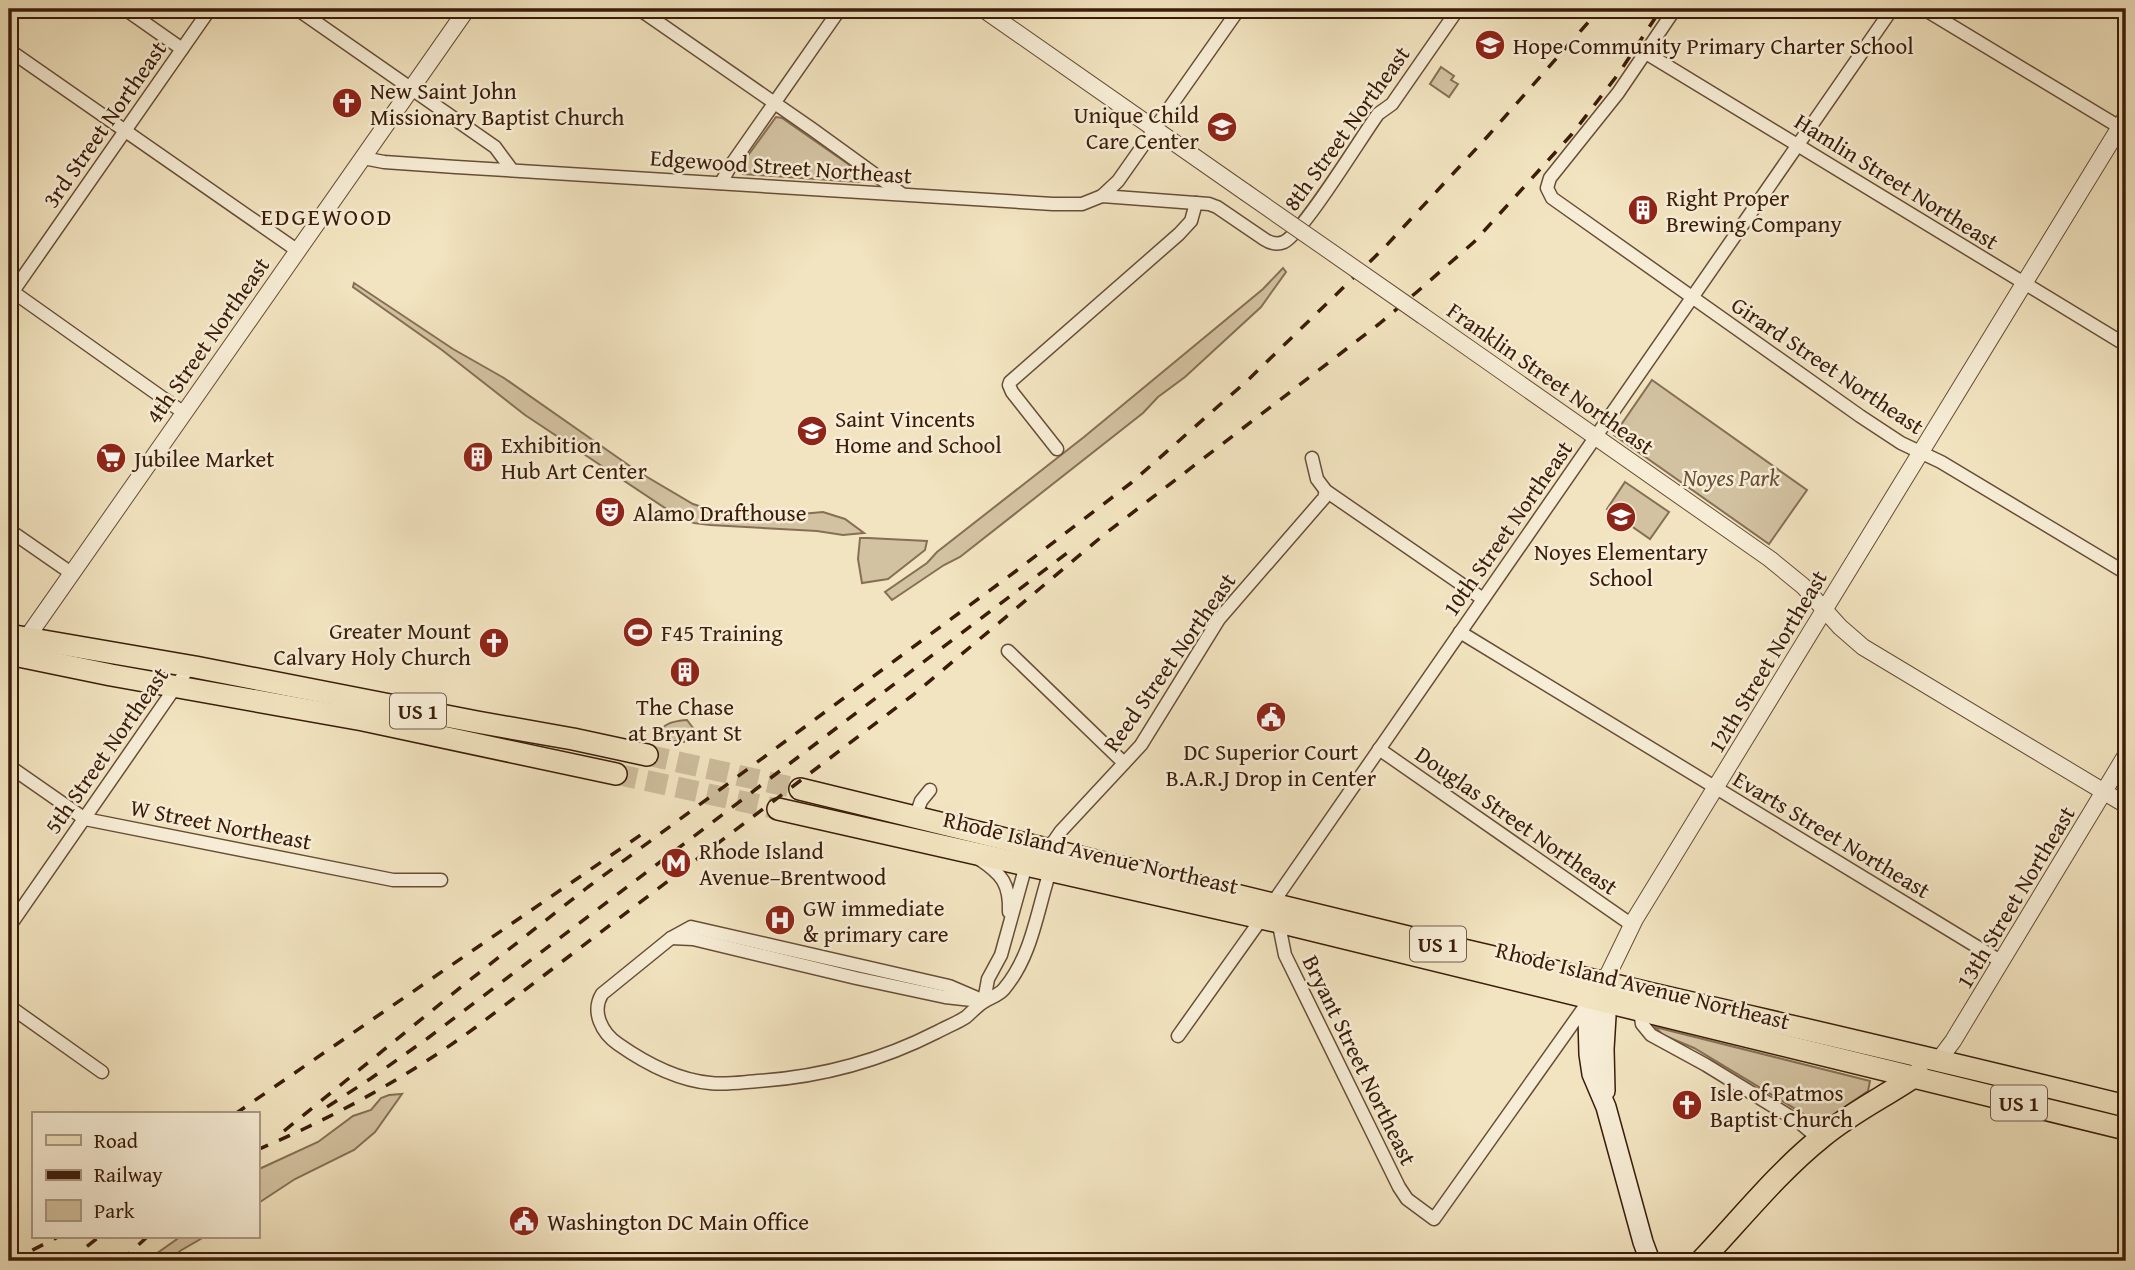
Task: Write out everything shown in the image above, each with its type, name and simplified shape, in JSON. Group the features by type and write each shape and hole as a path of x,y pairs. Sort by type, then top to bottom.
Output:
{"main road":[{"name":"US 1","path":"13,649 190,666 647,755"},
{"name":"US 1","path":"13,649 111,675 420,731 616,774"},
{"name":"Rhode Island Avenue Northeast","path":"800,789 915,818 1049,861 1598,994 1938,1060 2126,1106"},
{"name":"Rhode Island Avenue Northeast","path":"778,808 1026,865 1049,861"},
{"name":"Rhode Island Avenue Northeast","path":"1598,994 1640,1011 2126,1129"},
{"path":"1598,994 1606,1016 1606,1107 1650,1261"},
{"path":"1701,1261 1819,1139 1938,1060"},
{"path":"2074,1116 2078,1094"}],"street":[{"path":"125,9 182,49"},
{"name":"3rd Street Northeast","path":"10,293 210,9"},
{"path":"298,9 495,147 512,170"},
{"name":"4th Street Northeast","path":"13,649 71,573 467,9"},
{"path":"639,9 902,194"},
{"path":"720,183 840,9"},
{"name":"Franklin Street Northeast","path":"984,9 1770,559 1803,586 1863,647 2126,805"},
{"path":"1102,196 1116,184 1239,9"},
{"name":"8th Street Northeast","path":"1291,237 1378,114 1392,104 1458,9"},
{"path":"1646,52 1675,9"},
{"name":"10th Street Northeast","path":"1178,1036 1271,915 1379,750 1892,9"},
{"path":"1924,9 2124,125"},
{"path":"9,50 298,251"},
{"name":"Hamlin Street Northeast","path":"1646,52 2126,345"},
{"name":"Girard Street Northeast","path":"1646,52 1550,178 1547,188 1552,198 1901,443 1941,462 2126,573"},
{"name":"12th Street Northeast","path":"1434,1219 1598,994 1632,925 2124,125"},
{"name":"Edgewood Street Northeast","path":"363,158 384,162 1076,205 1102,196 1196,203 1217,207 1270,243 1282,243 1291,237"},
{"path":"1057,449 1013,392 1010,382 1180,234 1191,221 1196,203"},
{"path":"10,293 184,413"},
{"path":"1312,458 1316,476 1326,491 1483,599"},
{"name":"Reed Street Northeast","path":"1049,861 1061,831 1150,732 1225,610 1324,498 1326,491"},
{"path":"9,530 71,573"},
{"name":"Evarts Street Northeast","path":"1460,632 2002,962"},
{"path":"1008,652 1124,764"},
{"name":"5th Street Northeast","path":"9,927 190,666"},
{"name":"Douglas Street Northeast","path":"1379,750 1632,925"},
{"name":"13th Street Northeast","path":"1938,1060 1953,1041 2002,962 2126,755"},
{"name":"W Street Northeast","path":"9,766 85,818 393,880 441,880"},
{"path":"915,818 921,801 930,790"},
{"path":"960,849 996,870 1002,877 1009,903 1008,931"},
{"path":"984,1001 933,995 694,939 671,938 602,994 598,1002 599,1022 608,1037 659,1069 710,1083 777,1080 850,1066 924,1038 965,1018 984,1001 1002,992 1024,959 1049,861"},
{"path":"984,1001 989,979 1001,955 1026,865"},
{"name":"Bryant Street Northeast","path":"1271,915 1285,955 1399,1187 1407,1199 1434,1219"},
{"path":"9,1006 102,1072"},
{"path":"1640,1011 1642,1024 1651,1035 1799,1122 1819,1139"}],"green space":[{"path":"1441,67 1454,76 1451,80 1458,84 1449,97 1430,84"},
{"path":"776,117 782,118 861,173 862,181 743,174 741,165"},
{"path":"1283,268 1286,272 1261,307 1143,413 960,557 892,600 885,592 927,563 937,552 1084,437 1263,289"},
{"path":"354,283 453,349 504,378 637,471 693,504 739,516 823,512 845,519 864,533 843,535 710,525 694,523 677,516 525,415 442,350 353,287"},
{"name":"Noyes Park","path":"1652,380 1807,490 1769,544 1614,435"},
{"path":"1625,482 1669,512 1650,539 1607,509"},
{"path":"860,538 927,541 925,550 888,579 862,583 858,559"},
{"path":"687,720 696,732 684,742 662,740 658,737 665,726"},
{"path":"1655,1027 1870,1081 1868,1091 1824,1121 1817,1122 1694,1048 1663,1035"},
{"path":"402,1094 375,1132 354,1150 295,1179 259,1203 259,1169 318,1142 353,1116 371,1110 381,1098"},
{"path":"179,1238 202,1238 180,1251 170,1261 146,1261"}],"tunnel":[{"path":"647,755 800,789"},
{"path":"616,774 778,809"}],"railway":[{"path":"284,1131 588,887 1131,483 1248,380 1384,248 1600,9"},
{"path":"259,1149 370,1095 424,1063 476,1027 913,695 1106,533 1379,324 1474,242 1572,134 1619,73 1661,9"},
{"path":"327,1107 428,1038 1075,547"},
{"path":"238,1112 642,834"},
{"path":"11,1261 56,1238"},
{"path":"68,1261 98,1238"},
{"path":"121,1261 146,1238"}],"place":[{"name":"Hope Community Primary Charter School","path":"1490,45"},
{"name":"New Saint John Missionary Baptist Church","path":"347,103"},
{"name":"Unique Child Care Center","path":"1222,127"},
{"name":"Right Proper Brewing Company","path":"1643,210"},
{"name":"Saint Vincents Home and School","path":"812,431"},
{"name":"Exhibition Hub Art Center","path":"478,457"},
{"name":"Jubilee Market","path":"111,458"},
{"name":"Alamo Drafthouse","path":"610,512"},
{"name":"Noyes Elementary School","path":"1621,517"},
{"name":"F45 Training","path":"638,632"},
{"name":"Greater Mount Calvary Holy Church","path":"494,643"},
{"name":"The Chase at Bryant St","path":"685,672"},
{"name":"DC Superior Court B.A.R.J Drop in Center","path":"1271,717"},
{"name":"Rhode Island Avenue–Brentwood","path":"676,863"},
{"name":"GW immediate & primary care","path":"780,920"},
{"name":"Isle of Patmos Baptist Church","path":"1687,1105"},
{"name":"Washington DC Main Office","path":"524,1221"}],"district":[{"name":"EDGEWOOD","path":"327,216"}]}
